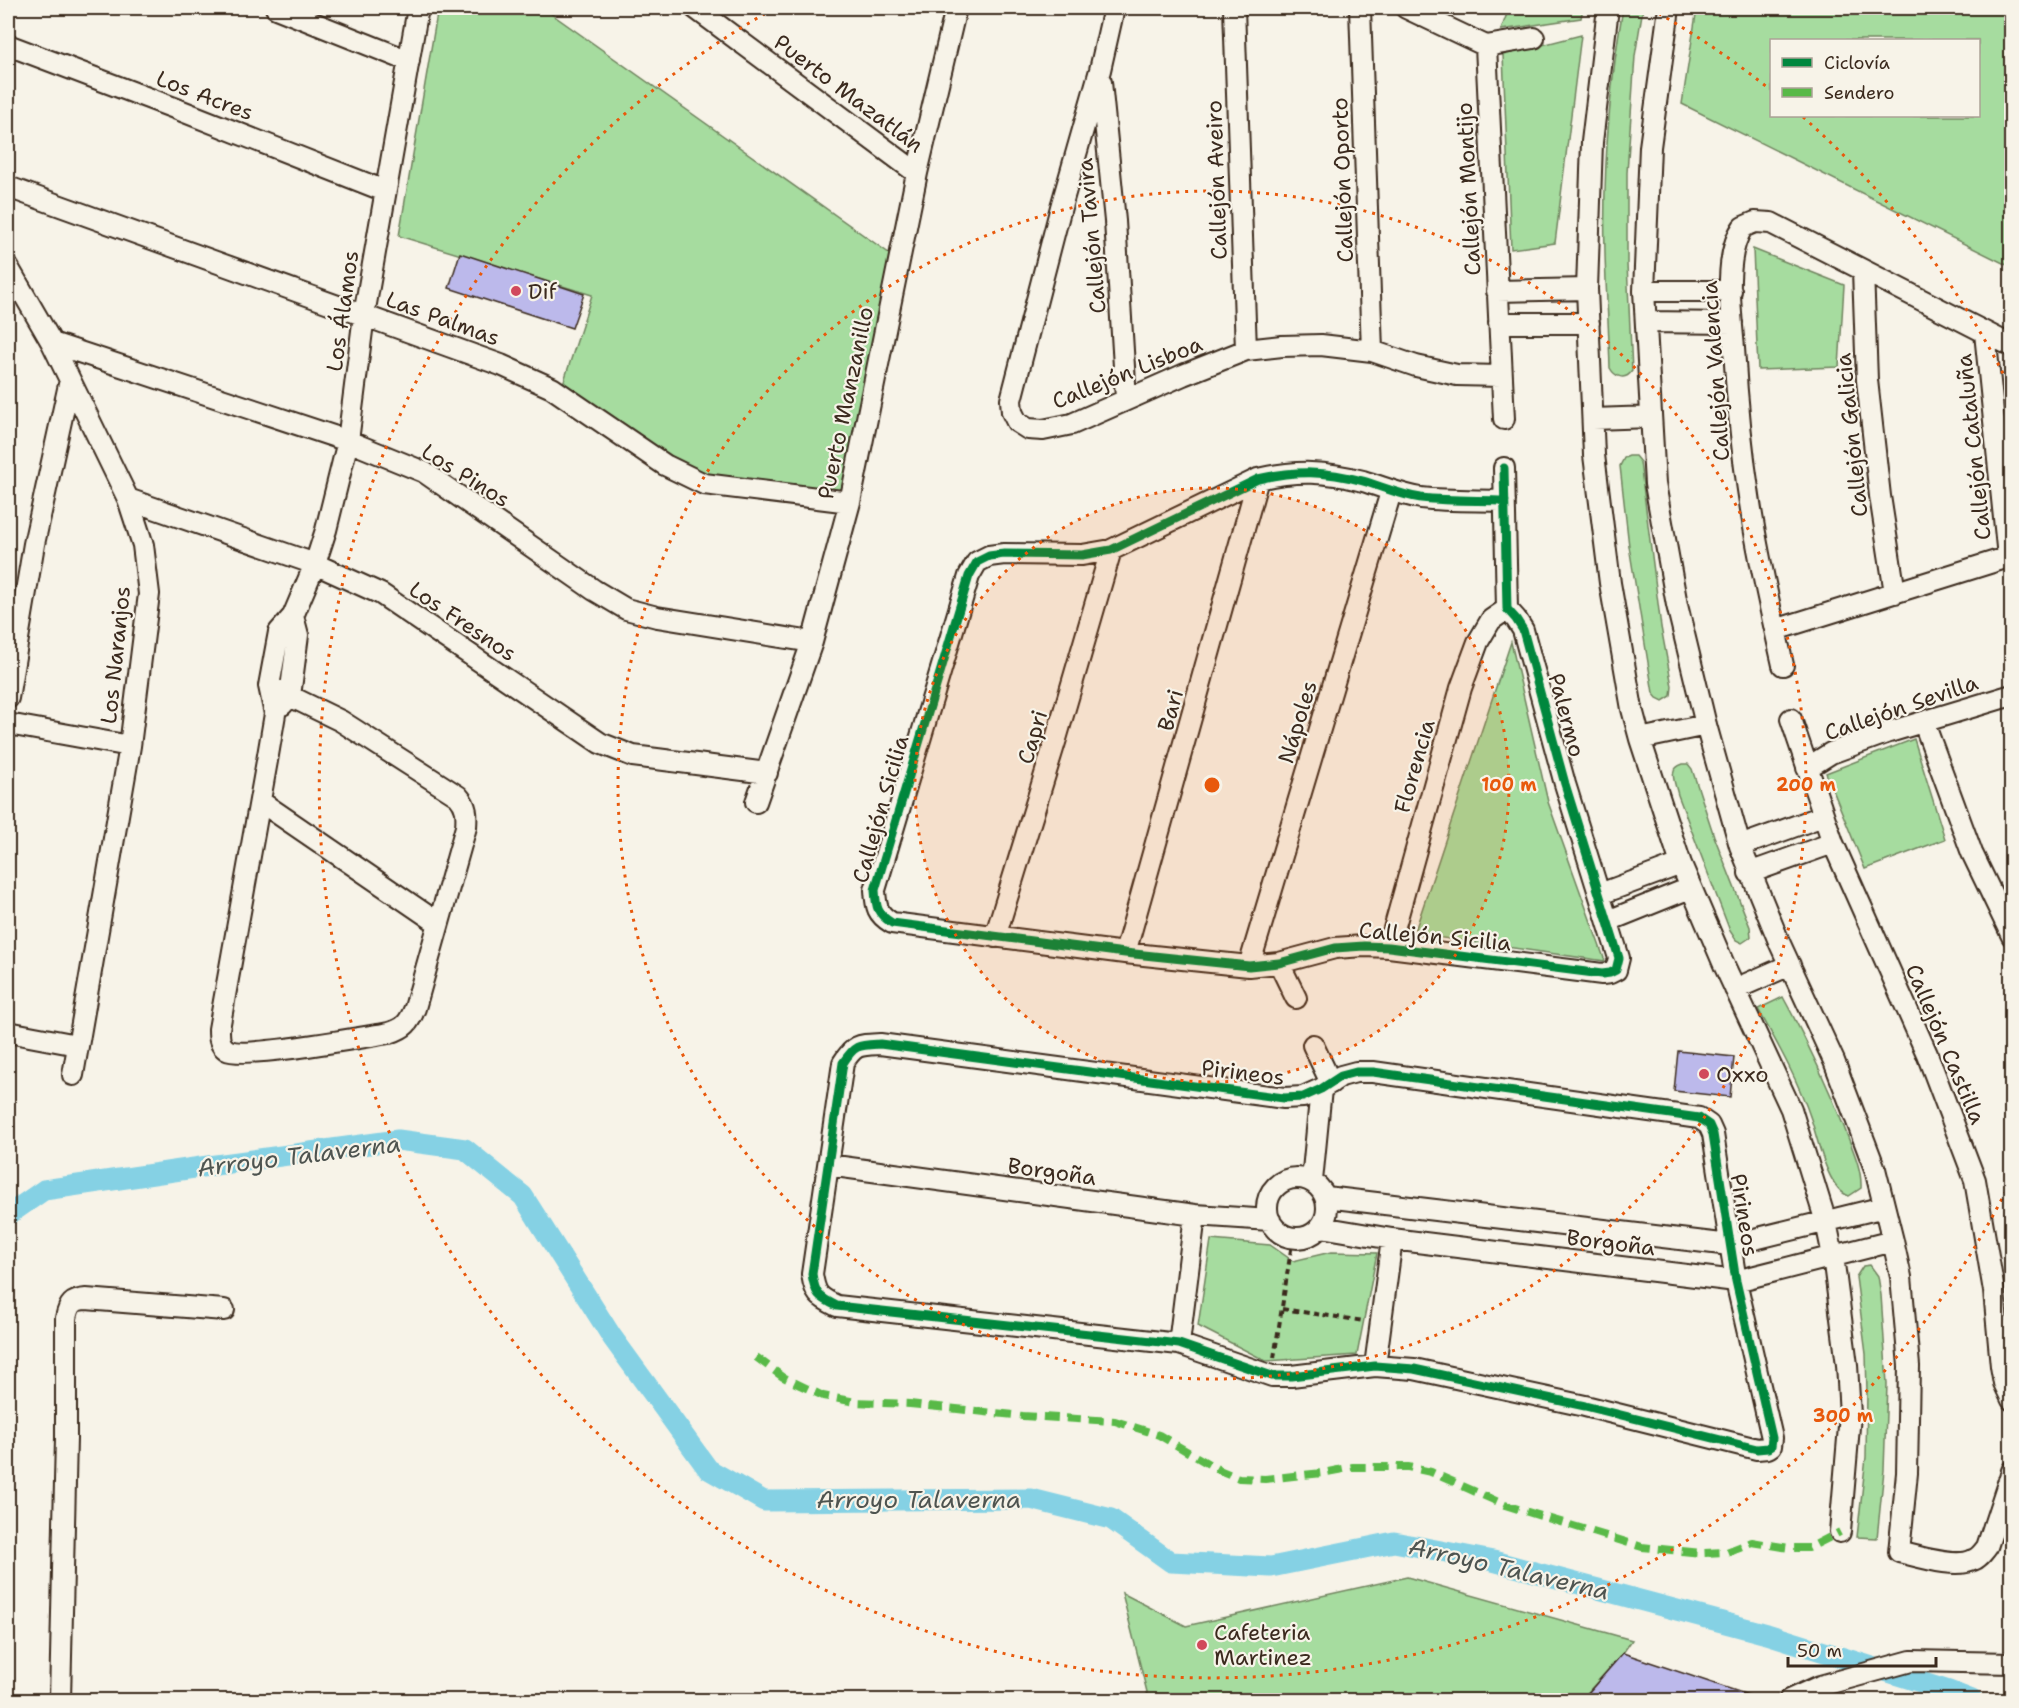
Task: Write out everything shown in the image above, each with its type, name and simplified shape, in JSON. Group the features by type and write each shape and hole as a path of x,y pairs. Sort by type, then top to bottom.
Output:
{"street":[{"path":"280,8 409,61"},
{"name":"Los Álamos","path":"269,686 279,632 293,616 315,564 326,530 348,441 364,315 418,8"},
{"name":"Puerto Mazatlán","path":"695,8 917,173"},
{"name":"Puerto Manzanillo","path":"756,802 812,642 850,502 917,173 956,8"},
{"name":"Callejón Lisboa","path":"1114,8 1100,70 1061,207 1011,400 1012,412 1017,422 1028,429 1043,430 1072,424 1126,399 1246,350 1282,346 1321,345 1372,351 1416,366 1457,375 1501,376"},
{"name":"Callejón Aveiro","path":"1234,8 1246,350"},
{"name":"Callejón Oporto","path":"1360,8 1372,351"},
{"path":"1406,8 1486,46 1534,38"},
{"path":"1608,8 1592,142 1587,289 1594,455 1610,583 1632,709 1681,864 1735,989 1791,1109 1826,1222 1833,1256 1847,1365 1850,1415 1840,1532"},
{"path":"1669,8 1650,147 1644,291 1655,484 1677,605 1706,725 1740,846 1749,873 1834,1061 1875,1169 1893,1241 1901,1277 1909,1366 1906,1473 1899,1552 1934,1560 1972,1562 1987,1547 2012,1471"},
{"name":"Los Acres","path":"8,45 385,191"},
{"name":"Callejón Montijo","path":"1486,46 1504,419"},
{"name":"Callejón Tavira","path":"1100,70 1115,220 1126,399"},
{"name":"Las Palmas","path":"8,187 501,365 552,388 665,465 704,484 850,502"},
{"name":"Callejón Valencia","path":"1783,665 1750,505 1738,404 1732,323 1732,254 1735,241 1743,227 1755,222 1771,223 2012,346"},
{"name":"Los Naranjos","path":"8,267 52,343 128,499 143,545 149,594 130,746 73,1075"},
{"name":"Callejón Galicia","path":"1863,271 1867,380 1880,496 1895,593"},
{"path":"1497,291 1587,289"},
{"path":"1644,291 1731,291"},
{"path":"1646,322 1732,323"},
{"path":"1499,323 1589,323"},
{"name":"Callejón Cataluña","path":"1985,333 2010,556"},
{"name":"Los Pinos","path":"52,343 348,441 424,472 594,590 626,609 657,617 812,642"},
{"path":"8,698 34,544 70,380"},
{"path":"1593,419 1651,417"},
{"path":"1504,468 1507,609"},
{"name":"Callejón Sicilia","path":"1505,501 1421,498 1318,472 1284,473 1258,479 1112,550 1082,555 1004,554 989,556 977,562 969,576 875,890 876,905 882,916 892,923 1125,953 1249,966 1279,963 1335,948 1364,946 1389,947 1602,974 1610,974 1616,970"},
{"name":"Bari","path":"1125,953 1258,479"},
{"name":"Nápoles","path":"1249,966 1391,492"},
{"name":"Los Fresnos","path":"128,499 315,564 381,594 600,743 633,756 767,773"},
{"name":"Capri","path":"995,937 1112,550"},
{"path":"1775,630 2010,556"},
{"name":"Palermo","path":"1507,609 1523,630 1565,784 1619,958 1616,970"},
{"name":"Florencia","path":"1389,947 1461,688 1478,642 1491,620 1507,609"},
{"path":"275,714 290,696 298,635 293,616"},
{"path":"269,686 341,721 458,796 465,804 466,827 415,1008 409,1023 402,1029 389,1033 262,1052 226,1050 220,1042 219,1029 275,714 269,686"},
{"name":"Callejón Sevilla","path":"1807,768 1830,753 1886,733 2012,695"},
{"name":"Callejón Castilla","path":"1791,719 1833,843 1927,1054 1975,1180 1994,1291 2001,1366 2004,1383 2012,1401"},
{"path":"1924,723 1972,853 2012,936"},
{"path":"8,724 130,746"},
{"path":"1640,739 1706,725"},
{"path":"261,802 438,923"},
{"path":"1740,846 1823,816"},
{"path":"1749,873 1833,843"},
{"path":"1600,894 1681,864"},
{"path":"1608,921 1690,888"},
{"path":"1279,963 1296,998"},
{"path":"1735,989 1790,964"},
{"path":"8,1032 77,1045"},
{"name":"Pirineos","path":"880,1044 1284,1098 1303,1097 1341,1076 1356,1072 1373,1072 1699,1118 1709,1125 1713,1134 1736,1281 1772,1438 1771,1446 1763,1449 1414,1369 1375,1366 1291,1376 1272,1376 1179,1344 837,1306 822,1299 814,1289 812,1274 828,1165 843,1063 851,1050 861,1045 880,1044"},
{"path":"1312,1181 1326,1086 1313,1045"},
{"name":"Borgoña","path":"828,1165 1195,1215 1270,1220"},
{"path":"1293,1178 1312,1181 1326,1197 1328,1207 1321,1227 1304,1238 1293,1238 1283,1234 1270,1220 1268,1202 1276,1186 1293,1178"},
{"name":"Borgoña","path":"1326,1197 1730,1245 1884,1207"},
{"path":"1179,1344 1195,1215"},
{"name":"Borgoña","path":"1321,1227 1392,1239 1736,1281 1893,1241"},
{"path":"1375,1366 1392,1239"},
{"path":"60,1701 66,1438 66,1318 69,1305 74,1300 86,1299 224,1310"},
{"path":"1789,1701 1820,1686 1911,1660 2012,1663"}],"path":[{"path":"1272,1376 1293,1238"},
{"path":"1282,1309 1381,1324"}],"green space":[{"path":"438,8 543,8 893,256 842,495 710,482 669,462 562,387 592,295 399,236"},
{"path":"1509,8 1556,8 1564,11 1559,8 1583,8 1581,18 1501,30"},
{"path":"1623,8 1643,8 1635,56 1627,173 1627,264 1632,371 1623,377 1617,376 1610,368 1605,223 1606,161 1611,99"},
{"path":"1697,8 2011,8 2011,267 1682,104"},
{"path":"1581,35 1555,243 1511,249 1503,55"},
{"path":"1753,249 1844,285 1839,367 1758,370"},
{"path":"1635,456 1640,462 1661,627 1672,686 1671,696 1663,701 1653,693 1629,546 1620,466 1624,458"},
{"path":"1511,642 1548,802 1605,961 1414,934"},
{"path":"1914,739 1945,839 1865,869 1826,773"},
{"path":"1688,764 1692,769 1714,836 1750,927 1751,937 1742,943 1736,940 1730,931 1678,795 1674,773 1678,766"},
{"path":"1783,997 1823,1077 1860,1172 1861,1188 1849,1196 1841,1192 1829,1174 1800,1090 1758,1009"},
{"path":"1211,1240 1270,1245 1293,1261 1331,1252 1377,1253 1357,1355 1266,1361 1198,1326"},
{"path":"1870,1265 1878,1276 1881,1295 1887,1384 1884,1470 1877,1538 1857,1537 1866,1457 1867,1392 1866,1354 1856,1277 1863,1266"},
{"path":"1407,1577 1632,1640 1581,1700 1149,1700 1122,1593 1186,1626"}],"building":[{"name":"Dif","path":"460,253 584,294 572,328 449,288"},
{"name":"Oxxo","path":"1678,1051 1734,1057 1730,1097 1674,1091"},
{"path":"1623,1653 1757,1698 1756,1701 1581,1701"}],"waterway":[{"name":"Arroyo Talaverna","path":"8,1215 44,1190 201,1167 398,1140 465,1149 523,1196 612,1337 708,1469 764,1501 1031,1499 1111,1519 1171,1562 1271,1567 1394,1542 1493,1561 1767,1634 1972,1700"}],"marked path":[{"path":"756,1357 783,1377 823,1396 856,1402 910,1404 1023,1416 1115,1421 1159,1435 1219,1470 1239,1478 1265,1479 1353,1467 1408,1467 1431,1472 1505,1505 1642,1547 1702,1553 1727,1552 1752,1542 1789,1548 1809,1548 1840,1532"}],"cycle path":[{"path":"1504,468 1507,609 1523,630 1565,784 1619,958 1616,970 1602,974 1389,947 1364,946 1335,948 1279,963 1249,966 1125,953 892,923 880,913 875,890 969,576 977,562 989,556 1004,554 1082,555 1111,550 1258,479 1285,474 1336,475 1421,498 1452,500 1495,501 1505,501"},
{"path":"880,1044 1284,1098 1303,1097 1341,1076 1356,1072 1373,1072 1699,1118 1709,1125 1713,1134 1736,1281 1772,1438 1771,1446 1757,1449 1585,1406 1414,1369 1375,1366 1291,1376 1272,1376 1179,1344 837,1306 818,1294 812,1274 843,1063 854,1049 880,1044"}],"place":[{"name":"Dif","path":"516,291"},
{"name":"Oxxo","path":"1704,1074"},
{"name":"Cafeteria Martinez","path":"1202,1645"}]}
